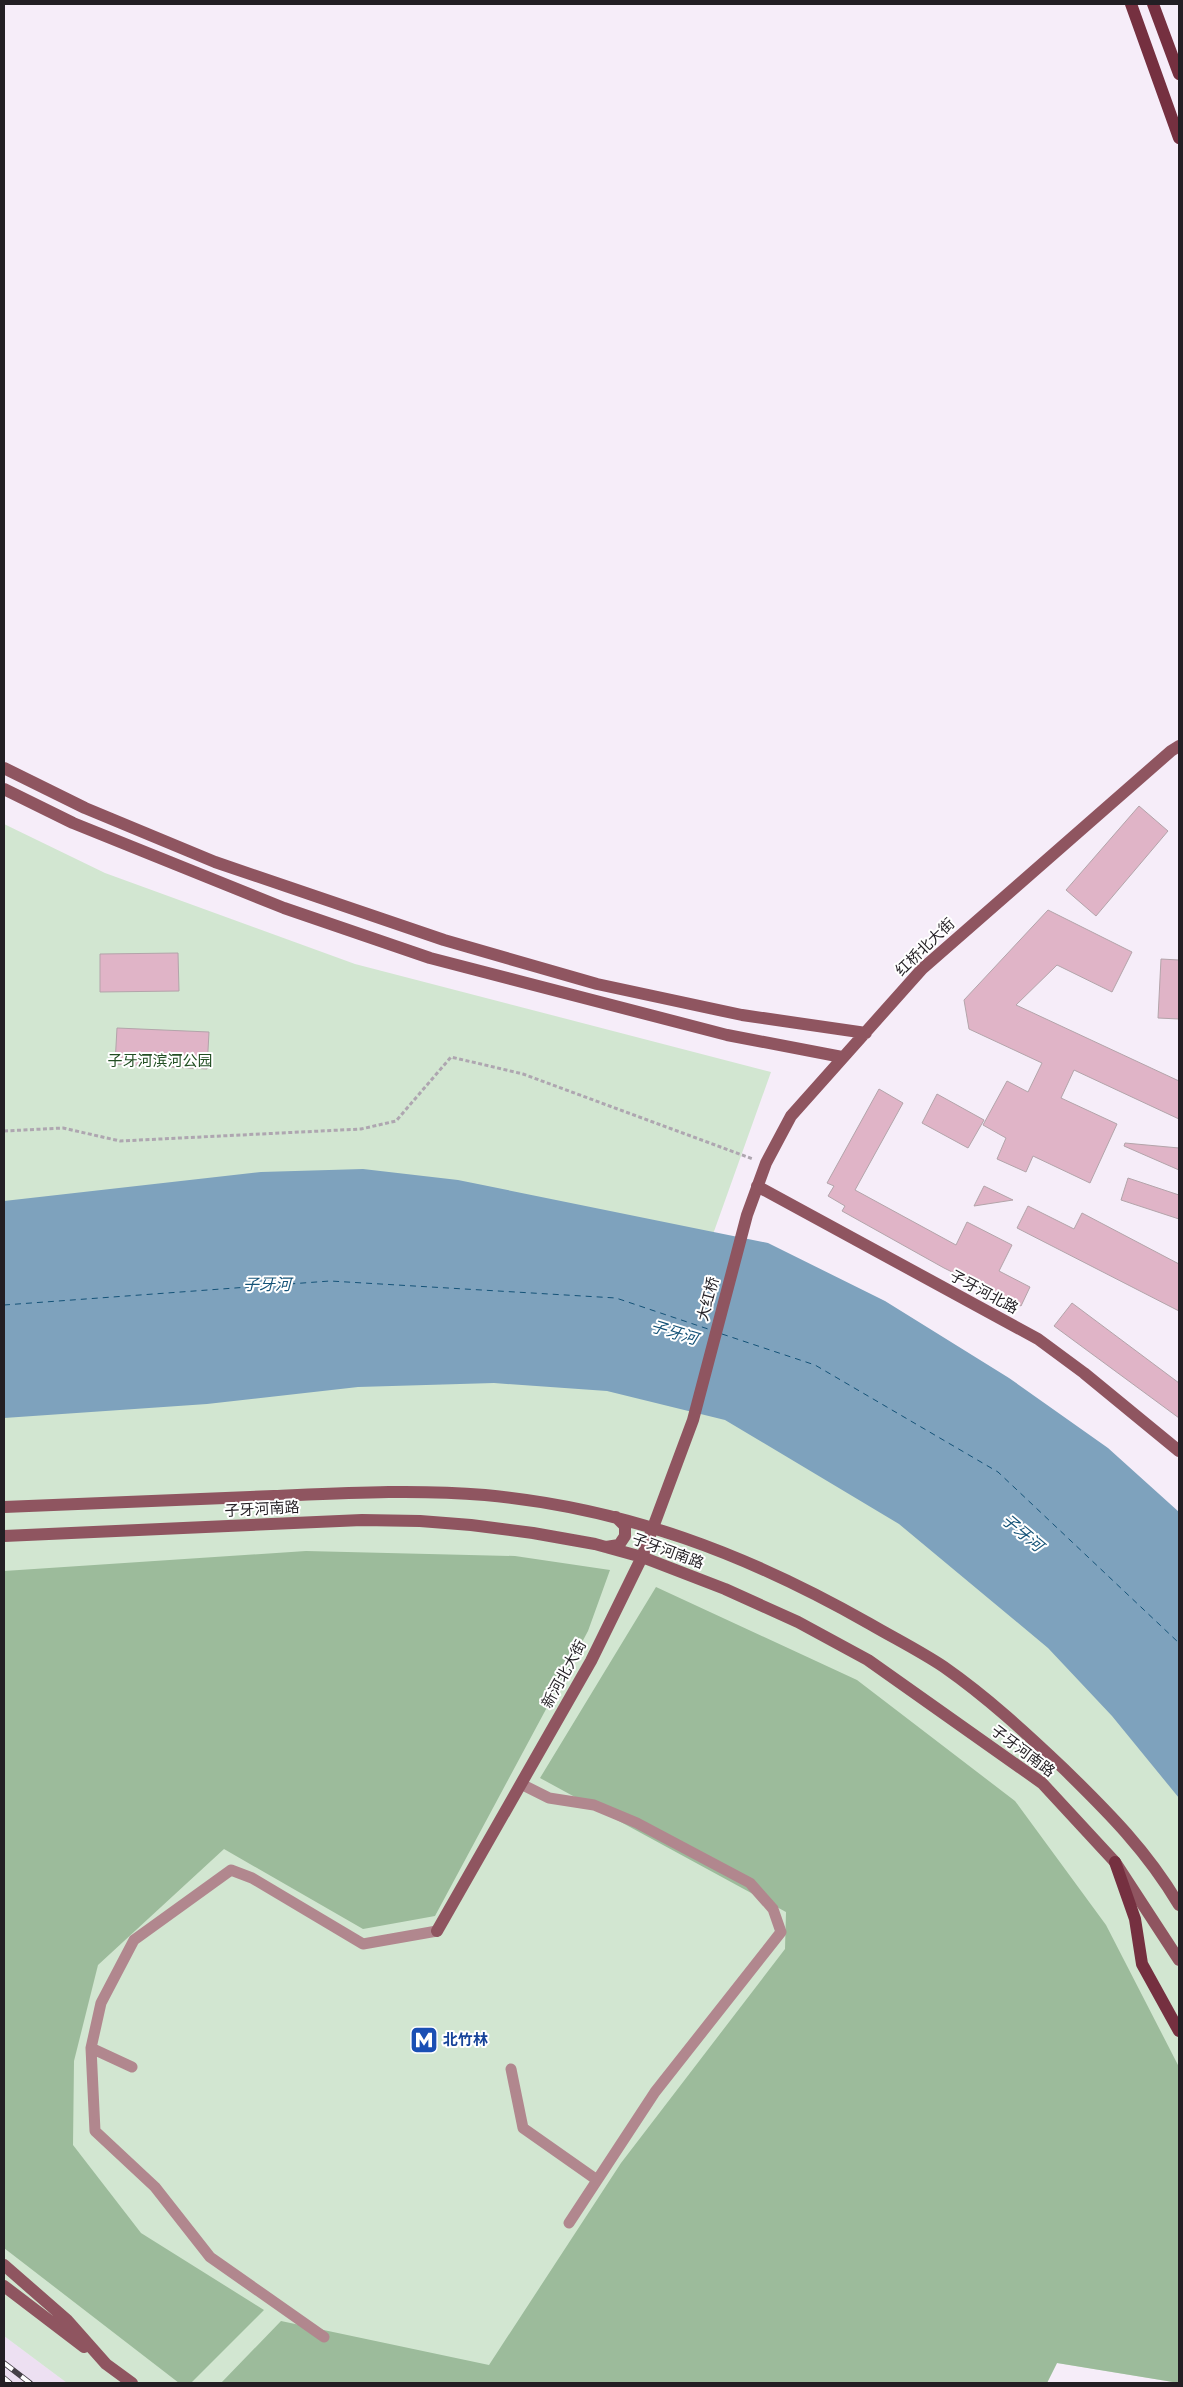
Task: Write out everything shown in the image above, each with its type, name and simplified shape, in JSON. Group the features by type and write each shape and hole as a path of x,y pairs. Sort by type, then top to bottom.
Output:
{"main road":[{"path":"1131,4 1179,138"},
{"path":"1153,4 1179,74"},
{"path":"1115,1862 1135,1919 1142,1964 1179,2031"}],"street":[{"name":"红桥北大街","path":"746,1215 766,1163 797,1107 922,969 1179,746"},
{"path":"4,768 85,808 215,862 444,940 597,984 742,1015 866,1033"},
{"path":"4,789 73,823 284,908 430,958 727,1035 842,1057"},
{"name":"子牙河北路","path":"757,1186 1038,1339 1084,1373 1179,1450"},
{"name":"大红桥","path":"693,1420 746,1215"},
{"name":"新河北大街","path":"436,1931 590,1661 642,1557 693,1420"},
{"name":"子牙河南路","path":"4,1507 413,1492 482,1495 557,1504 613,1516 708,1545 818,1594 943,1666 1014,1721 1116,1820 1163,1878 1179,1905"},
{"path":"605,1547 615,1547 625,1536 625,1526 613,1516"},
{"name":"子牙河南路","path":"4,1536 391,1521 471,1525 532,1532 605,1547 642,1557 725,1589 798,1622 868,1660 1042,1783 1115,1862 1179,1960"},
{"path":"4,2264 67,2320 106,2364"},
{"path":"4,2286 132,2383"}],"lane":[{"path":"521,1784 549,1798 594,1805 637,1823 750,1883 773,1909 781,1932 655,2092 569,2223"},
{"path":"324,2337 210,2257 155,2186 95,2131 91,2048 101,2003 134,1940 231,1870 252,1878 363,1944 436,1931"},
{"path":"91,2048 132,2067"},
{"path":"510,2070 523,2128 598,2180"}],"path":[{"path":"4,1131 63,1128 120,1141 361,1129 396,1121 451,1057 523,1074 766,1163"}],"shaded area":[{"path":"4,2336 67,2383 4,2383"}],"green space":[{"name":"子牙河滨河公园","path":"4,824 105,873 355,964 771,1072 707,1251 4,1233"},
{"name":"北竹林","path":"463,1360 741,1413 948,1536 1179,1773 1179,2383 1057,2363 1047,2383 67,2383 4,2336 4,1389"},
{"path":"306,1551 515,1556 610,1570 588,1631 435,1916 363,1929 224,1849 98,1965 74,2061 73,2145 141,2233 264,2310 191,2383 179,2383 4,2248 4,1571"},
{"path":"656,1587 857,1680 1015,1801 1106,1925 1179,2067 1179,2383 1057,2363 1047,2383 221,2383 281,2321 489,2365 621,2163 785,1949 786,1912 540,1778"}],"water":[{"name":"子牙河","path":"363,1169 458,1180 768,1243 885,1301 1009,1378 1108,1448 1179,1512 1179,1798 1112,1716 1048,1648 899,1524 725,1420 607,1391 494,1383 358,1387 207,1404 4,1418 4,1201 261,1172"}],"building":[{"path":"1139,806 1168,831 1096,916 1066,890"},
{"path":"1048,910 1132,952 1112,992 1057,965 1016,1005 1179,1081 1179,1119 1074,1070 1061,1098 1117,1124 1090,1183 1033,1156 1026,1172 997,1159 1006,1138 983,1125 1007,1081 1028,1092 1042,1063 969,1029 964,1000"},
{"path":"178,953 179,991 100,992 100,954"},
{"path":"1161,959 1179,960 1179,1019 1158,1018"},
{"path":"117,1028 209,1032 207,1069 115,1064"},
{"path":"879,1089 903,1103 855,1190 956,1245 967,1222 1012,1245 999,1271 1030,1287 1021,1306 944,1268 842,1211 845,1206 828,1196 834,1186 827,1183"},
{"path":"937,1094 984,1120 968,1148 922,1123"},
{"path":"1125,1143 1179,1148 1179,1170 1124,1146"},
{"path":"1128,1178 1179,1195 1179,1219 1121,1200"},
{"path":"984,1186 1013,1200 974,1206"},
{"path":"1028,1206 1074,1229 1082,1213 1179,1264 1179,1311 1017,1228"},
{"path":"1072,1303 1179,1383 1179,1418 1054,1326"}],"ferry route":[{"path":"4,1305 330,1281 616,1298 711,1330"},
{"path":"722,1334 815,1365 998,1472 1179,1643"}],"railway":[{"path":"4,2363 30,2383"},
{"path":"4,2378 10,2383"}],"place":[{"name":"北竹林","path":"424,2040"}]}
